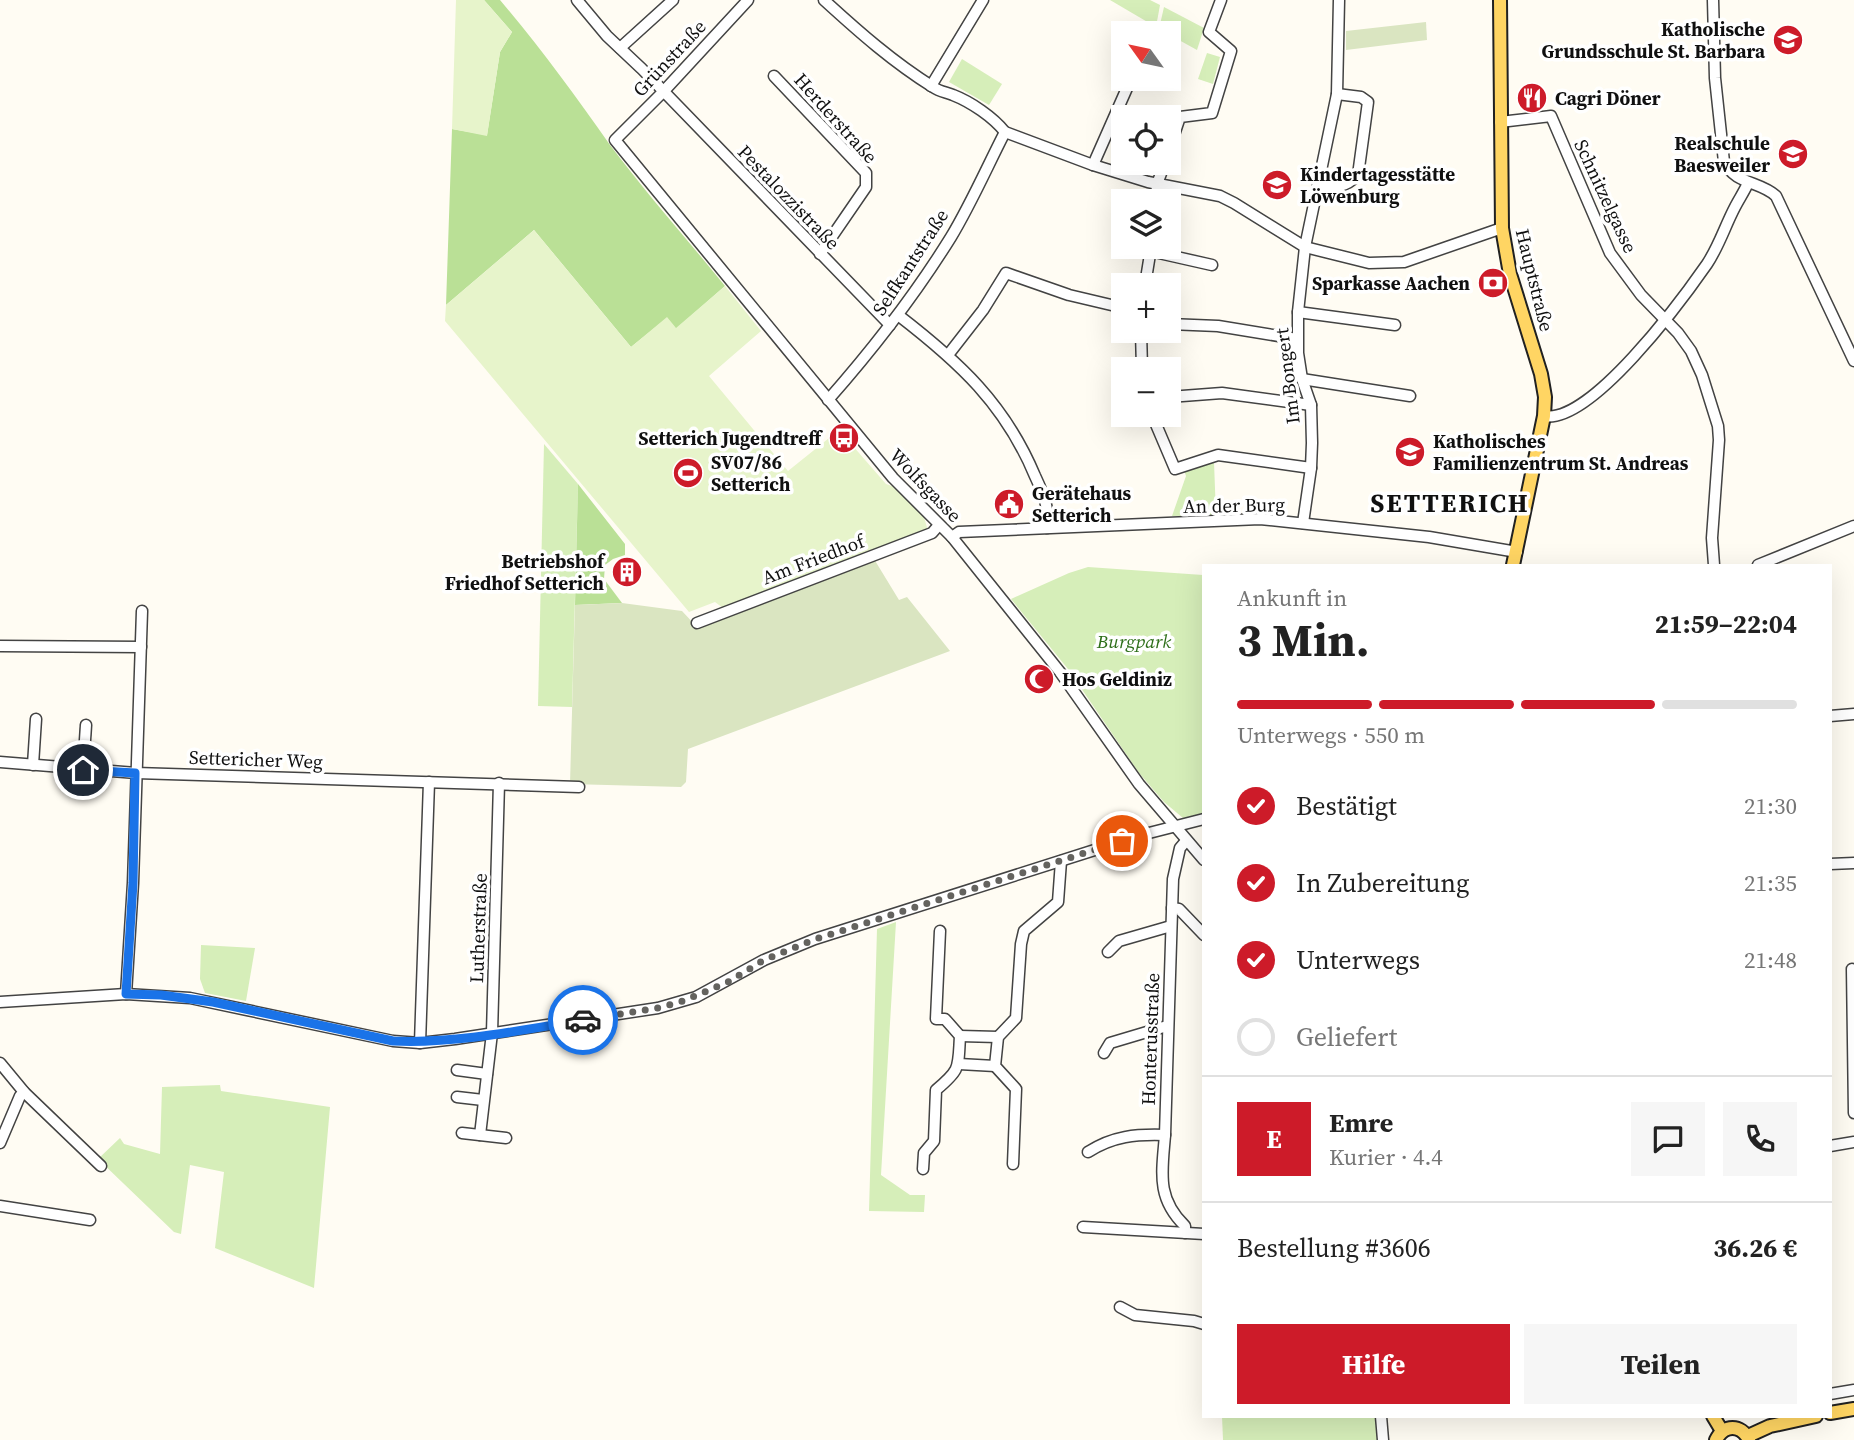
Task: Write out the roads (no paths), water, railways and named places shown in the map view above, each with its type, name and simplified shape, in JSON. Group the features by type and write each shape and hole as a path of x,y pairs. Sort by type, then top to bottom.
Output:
{"main road":[{"name":"Hauptstraße","path":"1500,0 1502,228 1510,274 1541,374 1545,397 1544,416 1513,564"},
{"path":"1832,1413 1854,1409"},
{"path":"1714,1418 1719,1435 1736,1428 1749,1438 1770,1426 1807,1418"}],"street":[{"name":"Pestalozzistraße","path":"576,0 890,325"},
{"path":"620,48 673,0"},
{"name":"Grünstraße","path":"615,140 748,0"},
{"path":"824,0 874,46 931,86 954,95 996,121 1005,132 1093,165 1157,184 1220,196 1305,247 1368,263 1404,262 1502,228"},
{"path":"931,86 983,0"},
{"path":"1181,117 1212,113 1231,51 1209,32 1221,0"},
{"name":"Im Bongert","path":"1303,523 1311,468 1311,405 1302,379 1297,338 1298,312 1305,247 1337,94 1339,0"},
{"path":"1713,0 1716,78 1724,162 1731,172 1748,183 1770,190 1776,196 1854,360"},
{"name":"Herderstraße","path":"774,76 866,173 866,187 820,254"},
{"path":"1093,165 1126,91"},
{"path":"1318,185 1338,188 1350,183 1358,175 1368,102 1361,97 1337,94"},
{"name":"Schnitzelgasse","path":"1500,122 1550,116 1610,253 1633,285 1690,351 1702,375 1718,426 1712,538 1714,564"},
{"name":"Selfkantstraße","path":"828,400 898,315 953,234 1005,132"},
{"name":"Wolfsgasse","path":"615,140 893,478 952,537 1060,672 1139,784 1202,858"},
{"path":"1157,189 1160,175"},
{"path":"1544,416 1553,418 1563,415 1584,403 1619,372 1665,320 1712,255 1748,183"},
{"path":"1181,257 1213,265"},
{"path":"948,355 983,310 1006,273 1069,295 1111,304"},
{"path":"1298,312 1395,326"},
{"path":"898,315 948,355 989,396 1019,441 1043,495 1049,516 1047,528"},
{"path":"1181,324 1218,326 1297,338"},
{"path":"1302,379 1410,396"},
{"path":"1181,396 1222,393 1311,405"},
{"path":"1157,427 1175,469 1218,454 1311,468"},
{"name":"An der Burg","path":"952,537 959,532 1260,519 1429,537 1517,552"},
{"name":"Am Friedhof","path":"697,623 932,533 939,525"},
{"path":"1760,564 1854,526"},
{"path":"126,994 133,883 142,611"},
{"path":"0,646 141,647"},
{"path":"1832,716 1854,714"},
{"path":"33,765 36,719"},
{"path":"83,770 86,725"},
{"name":"Settericher Weg","path":"0,762 135,773 579,787"},
{"path":"420,1042 429,782"},
{"name":"Lutherstraße","path":"480,1135 492,1033 499,783"},
{"path":"0,1002 126,994 161,995 213,1002 375,1039 420,1042 543,1027 658,1008 683,1001 728,982 764,960 790,949 1061,861 1202,819"},
{"name":"Honterusstraße","path":"1185,1233 1185,1226 1172,1213 1164,1194 1162,1174 1173,879 1180,848 1186,841"},
{"path":"995,1066 998,1037 1016,1018 1024,931 1058,902 1061,861"},
{"path":"1832,864 1854,863"},
{"path":"1172,908 1179,909 1202,933"},
{"path":"1108,952 1119,941 1171,926"},
{"path":"923,1168 924,1153 934,1142 936,1090 956,1073 958,1064 960,1036 945,1018 936,1019 940,931"},
{"path":"1853,969 1854,1113"},
{"path":"1104,1053 1110,1043 1167,1026"},
{"path":"960,1036 998,1037"},
{"path":"0,1063 24,1092 101,1166"},
{"path":"958,1064 995,1066 1016,1089 1013,1164"},
{"path":"457,1070 487,1073"},
{"path":"0,1143 24,1092"},
{"path":"457,1097 483,1100"},
{"path":"462,1133 506,1138"},
{"path":"1088,1152 1102,1142 1132,1134 1165,1135"},
{"path":"1832,1146 1854,1142"},
{"path":"0,1206 90,1220"},
{"path":"1083,1227 1202,1234"},
{"path":"1120,1307 1135,1315 1202,1323"},
{"path":"1832,1394 1854,1390"},
{"path":"1381,1418 1383,1440"}],"place":[{"name":"Katholische Grundsschule St. Barbara","path":"1788,40"},
{"name":"Cagri Döner","path":"1532,98"},
{"name":"Realschule Baesweiler","path":"1793,154"},
{"name":"Kindertagesstätte Löwenburg","path":"1277,185"},
{"name":"Sparkasse Aachen","path":"1493,283"},
{"name":"Setterich Jugendtreff","path":"844,438"},
{"name":"Katholisches Familienzentrum St. Andreas","path":"1410,452"},
{"name":"SV07/86 Setterich","path":"688,473"},
{"name":"Gerätehaus Setterich","path":"1009,504"},
{"name":"Betriebshof Friedhof Setterich","path":"627,572"},
{"name":"Hos Geldiniz","path":"1039,679"}],"district":[{"name":"SETTERICH","path":"1450,503"}],"park label":[{"name":"Burgpark","path":"1134,641"}]}
